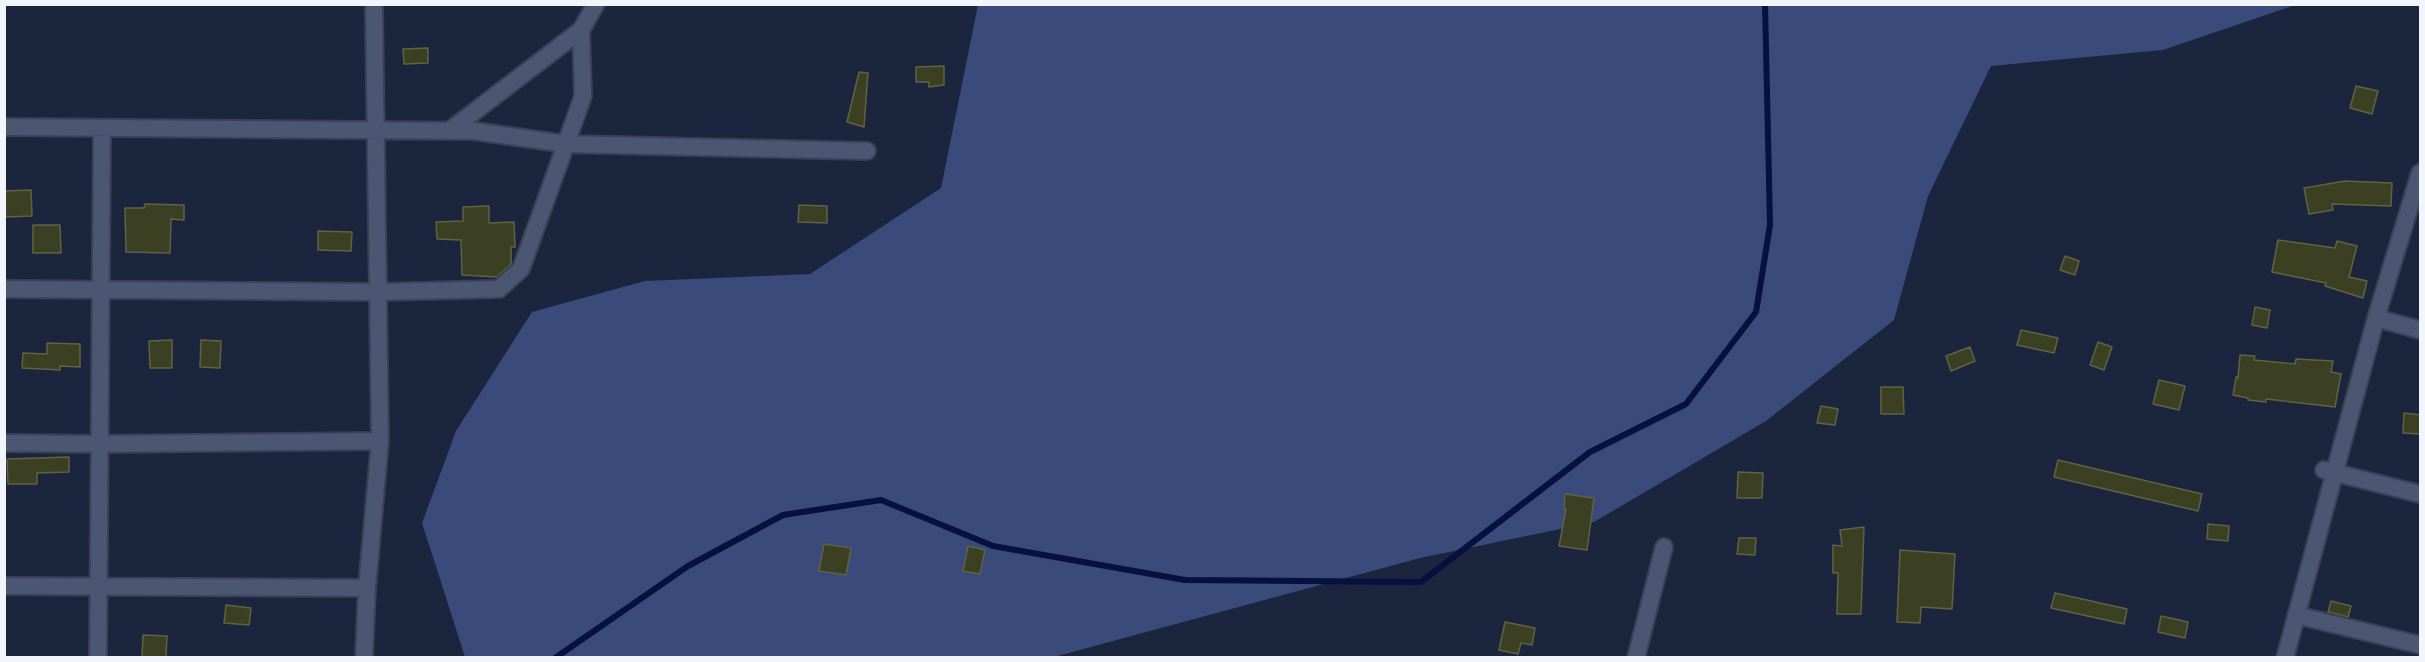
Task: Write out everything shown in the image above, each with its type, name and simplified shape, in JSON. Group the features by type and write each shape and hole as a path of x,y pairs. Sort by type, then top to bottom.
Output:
{"street":[{"path":"448,131 581,30 597,4"},
{"path":"364,657 367,588 380,441 374,9"},
{"path":"4,289 379,292 499,289 521,269 583,96 581,30"},
{"path":"4,128 474,131 566,144 867,151"},
{"path":"98,657 102,128"},
{"path":"2285,657 2328,472 2421,174"},
{"path":"2376,318 2421,330"},
{"path":"4,443 380,441"},
{"path":"2328,472 2421,494"},
{"path":"1636,657 1664,547"},
{"path":"4,586 367,588"},
{"path":"2296,615 2421,645"}],"shaded area":[{"path":"978,5 2295,5 2163,50 1991,66 1928,196 1894,320 1766,421 1594,522 1420,558 1050,658 465,657 422,523 456,431 532,312 645,281 810,274 941,188"}],"building":[{"path":"428,48 428,63 404,64 403,49"},
{"path":"944,66 944,85 929,87 929,82 916,82 916,67"},
{"path":"859,72 868,73 864,127 847,122"},
{"path":"2356,86 2378,91 2372,114 2350,108"},
{"path":"2345,181 2392,183 2391,206 2332,204 2333,210 2309,214 2304,188"},
{"path":"31,190 32,216 4,217 4,191"},
{"path":"145,204 184,205 184,220 171,219 170,253 126,252 125,208 144,208"},
{"path":"799,205 827,206 827,223 798,222"},
{"path":"489,206 489,223 514,222 515,247 511,247 511,264 497,277 462,275 461,240 437,239 436,222 463,221 463,207"},
{"path":"33,225 60,225 61,253 33,253"},
{"path":"318,231 352,232 351,251 318,250"},
{"path":"2278,240 2335,248 2337,241 2357,246 2349,277 2367,281 2363,298 2325,286 2326,283 2272,272"},
{"path":"2065,256 2079,261 2075,275 2060,270"},
{"path":"2255,307 2270,310 2267,328 2252,325"},
{"path":"2021,330 2058,338 2054,353 2017,345"},
{"path":"172,340 172,368 150,368 149,341"},
{"path":"201,340 221,341 220,368 200,367"},
{"path":"2098,342 2112,347 2104,370 2090,365"},
{"path":"47,343 80,344 80,367 60,366 60,370 22,368 23,353 47,354"},
{"path":"1970,347 1975,361 1951,371 1946,356"},
{"path":"2240,355 2255,356 2254,360 2295,364 2296,359 2333,361 2331,372 2341,374 2335,407 2266,399 2266,402 2248,400 2248,398 2233,395 2236,377 2238,378"},
{"path":"2159,380 2185,386 2179,410 2153,404"},
{"path":"1881,387 1903,387 1904,414 1881,414"},
{"path":"1821,406 1838,409 1835,425 1817,423"},
{"path":"2404,413 2421,415 2421,434 2403,433"},
{"path":"69,457 69,472 37,473 37,484 8,484 7,459"},
{"path":"2058,460 2202,494 2198,511 2054,477"},
{"path":"1738,472 1763,473 1762,498 1737,498"},
{"path":"1565,494 1594,498 1587,550 1559,546 1566,509 1564,509"},
{"path":"2208,524 2229,526 2228,541 2207,539"},
{"path":"1864,527 1861,614 1837,614 1838,573 1833,573 1833,545 1842,546 1840,530"},
{"path":"1739,538 1756,538 1755,555 1737,554"},
{"path":"824,544 851,548 846,575 819,571"},
{"path":"968,546 985,550 980,574 963,571"},
{"path":"1900,550 1955,554 1952,609 1921,607 1920,623 1897,622"},
{"path":"2055,593 2127,609 2124,624 2051,608"},
{"path":"2331,601 2351,606 2348,617 2328,612"},
{"path":"226,605 251,608 249,625 224,623"},
{"path":"2161,616 2188,622 2185,638 2158,632"},
{"path":"1505,622 1535,628 1532,645 1521,643 1518,654 1499,650"},
{"path":"143,635 167,636 166,657 142,657"}],"waterway":[{"path":"555,658 688,566 783,515 881,500 993,546 1185,580 1421,582 1590,452 1686,404 1756,312 1770,225 1765,4"}]}
